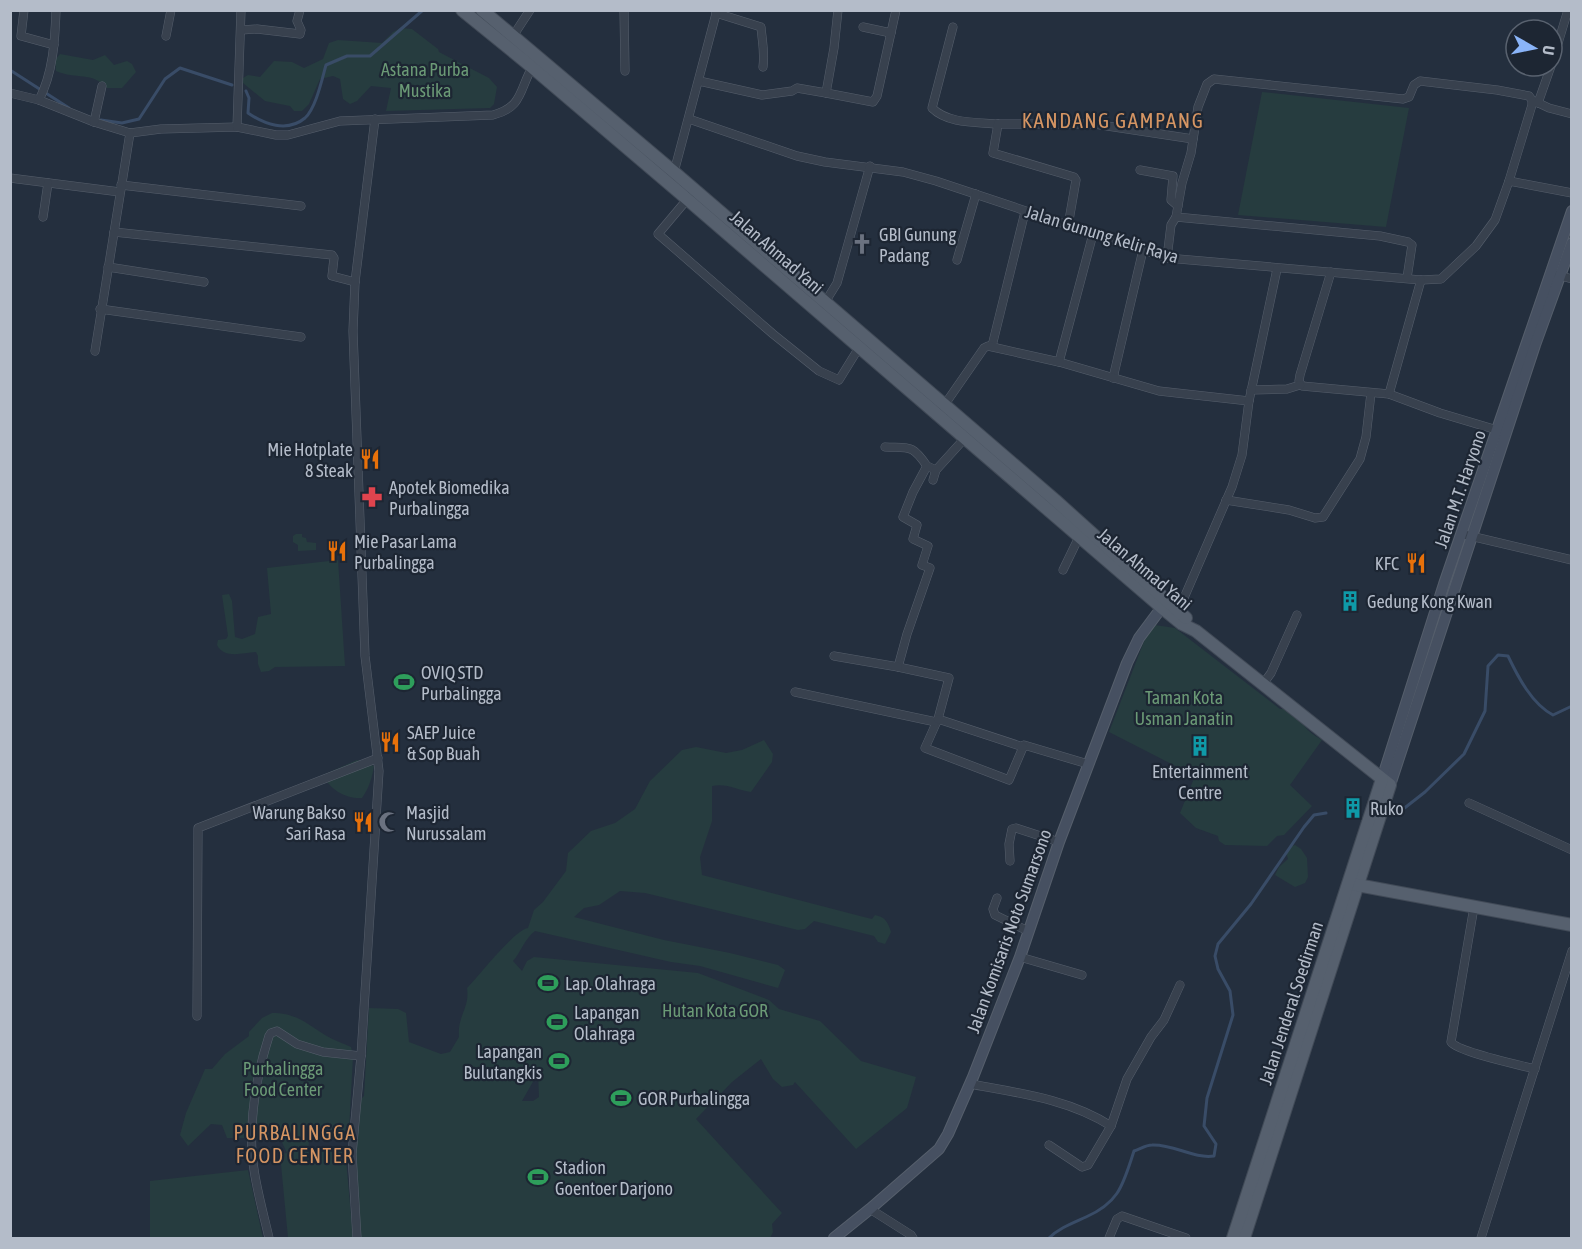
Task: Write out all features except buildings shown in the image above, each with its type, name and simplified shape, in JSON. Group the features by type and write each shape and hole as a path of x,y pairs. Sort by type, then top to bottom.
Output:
{"main road":[{"name":"Jalan Ahmad Yani","path":"462,10 535,62 674,172 691,194"},
{"name":"Jalan Ahmad Yani","path":"482,10 513,36 535,62 941,410 1055,500 1176,615 1191,623 1196,631 1386,782"},
{"name":"Jalan M.T. Haryono","path":"1386,782 1555,274 1572,211"},
{"name":"Jalan M.T. Haryono","path":"1467,535 1497,430 1555,274 1572,243"},
{"name":"Jalan Ahmad Yani","path":"941,410 965,438 1079,537 1164,604"},
{"name":"Jalan Komisaris Noto Sumarsono","path":"834,1239 939,1149 948,1134 1020,957 1059,842 1131,654 1139,638 1164,604"},
{"name":"Jalan Jenderal Soedirman","path":"1244,1239 1386,782"},
{"name":"Jalan Jenderal Soedirman","path":"1233,1239 1354,884"},
{"path":"1354,884 1572,925"}],"street":[{"path":"24,10 21,36 54,45"},
{"path":"40,98 54,45 56,10"},
{"path":"166,36 171,10"},
{"path":"237,127 241,10"},
{"path":"241,30 257,29 300,34 301,30 297,21 300,10"},
{"path":"513,36 530,10"},
{"path":"624,10 625,71"},
{"path":"826,93 838,10"},
{"path":"699,81 762,95 792,91 797,88 874,102 896,10"},
{"path":"674,172 717,12 761,27 760,37 765,51 763,67"},
{"path":"863,27 891,33"},
{"path":"953,27 932,105 935,111 959,121 1094,124 1189,139"},
{"path":"10,93 40,98 130,133 161,129 237,127 276,135 288,135 340,121 493,115 504,112 519,99 535,62"},
{"name":"Jalan Gunung Kelir Raya","path":"689,119 797,156 903,172 938,182 1161,256 1421,280 1441,279 1476,246 1495,220 1531,109 1546,78"},
{"path":"1176,204 1189,139 1202,95 1210,81 1214,79 1403,99 1409,97 1414,85 1420,81 1520,94 1572,114"},
{"path":"95,119 102,86"},
{"path":"357,1239 352,1154 361,1056 378,758 365,656 353,331 355,282 375,119"},
{"path":"998,123 993,153 1074,177 1076,180 1068,226"},
{"path":"95,351 130,133"},
{"path":"822,307 837,284 870,166"},
{"path":"1140,170 1173,176 1176,217 1161,256"},
{"path":"10,178 301,206"},
{"path":"1509,181 1572,193"},
{"path":"44,217 48,183"},
{"path":"691,194 658,234 748,312 819,371 839,380 869,348"},
{"path":"957,260 976,194"},
{"path":"992,346 1025,212"},
{"path":"1176,217 1380,236 1408,242 1412,245 1407,278"},
{"path":"114,232 332,255 334,258 332,276 355,282"},
{"path":"1059,362 1093,234"},
{"path":"1113,378 1143,250"},
{"path":"108,267 204,282"},
{"path":"1176,615 1226,500 1242,455 1251,390 1277,268"},
{"path":"1300,385 1300,375 1331,272"},
{"path":"1555,274 1572,279"},
{"path":"1389,394 1421,280"},
{"path":"100,309 301,337"},
{"path":"941,410 984,348 992,346 1059,362 1159,391 1249,401"},
{"path":"1251,390 1287,389 1300,385 1389,394 1440,413 1497,430"},
{"path":"1226,500 1289,510 1315,518 1323,517 1363,451 1371,393"},
{"path":"933,480 936,470 965,438"},
{"path":"885,447 910,448 927,466 936,470"},
{"path":"898,667 930,568 922,565 928,546 913,539 917,525 903,517 927,466"},
{"path":"1467,535 1572,560"},
{"path":"1063,570 1079,537"},
{"path":"1263,684 1271,673 1297,615"},
{"path":"834,656 949,677 937,721 925,745 926,749 1008,780 1011,779 1023,747"},
{"path":"795,692 937,721 1088,764"},
{"path":"197,1016 198,828 378,758"},
{"path":"1469,802 1572,850"},
{"path":"1010,861 1009,844 1013,828 1059,842"},
{"path":"997,898 993,909 995,915 1028,931"},
{"path":"1474,907 1451,1042 1454,1046 1465,1050 1535,1069"},
{"path":"1481,1239 1572,951"},
{"path":"1020,957 1082,975"},
{"path":"1049,1145 1082,1167 1086,1167 1111,1126 1127,1079 1151,1037 1164,1020 1180,985"},
{"path":"269,1239 253,1159 252,1128 259,1074 269,1036 277,1031 297,1044 323,1052 361,1056"},
{"path":"970,1084 1053,1100 1094,1115 1111,1126"},
{"path":"870,1209 913,1239"},
{"path":"1109,1239 1117,1219 1122,1216 1186,1239"}],"green space":[{"name":"Astana Purba Mustika","path":"401,28 412,29 439,52 489,78 497,87 494,104 490,108 386,111 391,88 371,86 357,101 350,104 343,99 340,79 333,76 320,79 309,104 302,111 294,111 290,106 265,101 243,83 243,78 248,75 260,77 274,61 292,62 304,68 323,59 329,43 338,40 382,43 393,32"},
{"path":"60,54 93,60 105,55 114,65 127,61 132,64 136,72 122,88 107,88 96,79 56,71 55,60"},
{"path":"1262,92 1409,108 1386,227 1238,215"},
{"path":"302,534 307,542 316,543 316,550 298,551 298,545 293,542 293,536"},
{"path":"338,560 345,666 275,667 261,672 256,652 229,654 217,645 218,640 226,639 228,636 222,595 229,594 232,601 235,637 242,639 255,634 258,617 271,614 267,568"},
{"name":"Taman Kota Usman Janatin","path":"1155,625 1175,628 1280,709 1293,712 1308,730 1322,740 1290,785 1312,806 1284,835 1277,836 1267,846 1225,845 1219,841 1218,836 1196,828 1180,813 1195,776 1109,732 1148,631"},
{"name":"GOR Purbalingga","path":"764,740 773,754 772,762 751,792 727,786 712,786 712,821 700,857 702,875 872,919 875,915 881,917 886,920 891,932 885,944 878,942 874,936 814,921 805,929 798,930 645,893 620,891 599,905 584,908 574,917 778,965 785,970 778,988 700,966 671,962 535,931 528,937 513,961 522,971 527,961 534,957 698,973 769,1000 779,1009 820,1021 861,1061 916,1077 907,1108 856,1149 795,1082 793,1085 782,1087 773,1079 761,1059 732,1082 696,1119 782,1213 772,1224 773,1232 770,1238 359,1238 354,1166 359,1101 364,1096 369,1008 398,1009 406,1013 409,1042 441,1054 450,1052 459,1037 460,1023 467,1001 467,988 514,937 528,928 534,910 543,902 566,871 568,853 591,831 615,823 635,809 650,781 682,750 696,747 726,753 742,750","holes":["538,1073 539,1097 533,1101 522,1101"]},
{"path":"357,760 374,766 370,783 362,798 350,797 339,792 323,775"},
{"path":"1295,845 1307,858 1308,877 1305,883 1295,887 1275,875 1279,867 1288,859 1286,852 1289,847"},
{"name":"Purbalingga Food Center","path":"272,1013 294,1017 328,1037 351,1047 352,1051 349,1052 348,1059 353,1057 349,1130 343,1132 306,1126 304,1134 309,1143 307,1152 345,1148 353,1238 288,1238 280,1154 287,1153 280,1138 227,1138 222,1125 211,1124 188,1146 180,1135 186,1113 205,1069 212,1069 225,1054 249,1036 249,1032 262,1018"},
{"path":"248,1170 263,1238 150,1238 150,1181"}],"waterway":[{"path":"246,91 249,98 248,113 254,117 283,126 298,123 305,118 312,107 326,65 347,56 370,56 423,10"},
{"path":"101,120 122,123 139,119 165,79 180,68 232,85"},
{"path":"10,70 69,108"},
{"path":"1388,813 1402,810 1425,792 1464,754 1485,711 1488,666 1498,655 1508,656 1526,689 1545,710 1553,715 1572,706"},
{"path":"1049,1238 1097,1211 1113,1198 1119,1191 1134,1151 1160,1145 1199,1155 1214,1156 1216,1144 1204,1126 1207,1098 1233,1015 1230,991 1218,969 1215,956 1218,944 1251,904 1304,827 1314,815 1326,813"}],"place":[{"name":"GBI Gunung Padang","path":"862,244"},
{"name":"Mie Hotplate 8 Steak","path":"370,459"},
{"name":"Apotek Biomedika Purbalingga","path":"372,497"},
{"name":"Mie Pasar Lama Purbalingga","path":"337,551"},
{"name":"KFC","path":"1416,563"},
{"name":"Gedung Kong Kwan","path":"1350,601"},
{"name":"OVIQ STD Purbalingga","path":"404,682"},
{"name":"SAEP Juice & Sop Buah","path":"390,742"},
{"name":"Entertainment Centre","path":"1200,746"},
{"name":"Ruko","path":"1353,808"},
{"name":"Warung Bakso Sari Rasa","path":"363,822"},
{"name":"Masjid Nurussalam","path":"389,822"},
{"name":"Lap. Olahraga","path":"548,983"},
{"name":"Lapangan Olahraga","path":"557,1022"},
{"name":"Lapangan Bulutangkis","path":"559,1061"},
{"name":"GOR Purbalingga","path":"621,1098"},
{"name":"Stadion Goentoer Darjono","path":"538,1177"}],"district":[{"name":"KANDANG GAMPANG","path":"1113,120"},
{"name":"PURBALINGGA FOOD CENTER","path":"295,1144"}],"park label":[{"name":"Hutan Kota GOR","path":"715,1010"}]}
